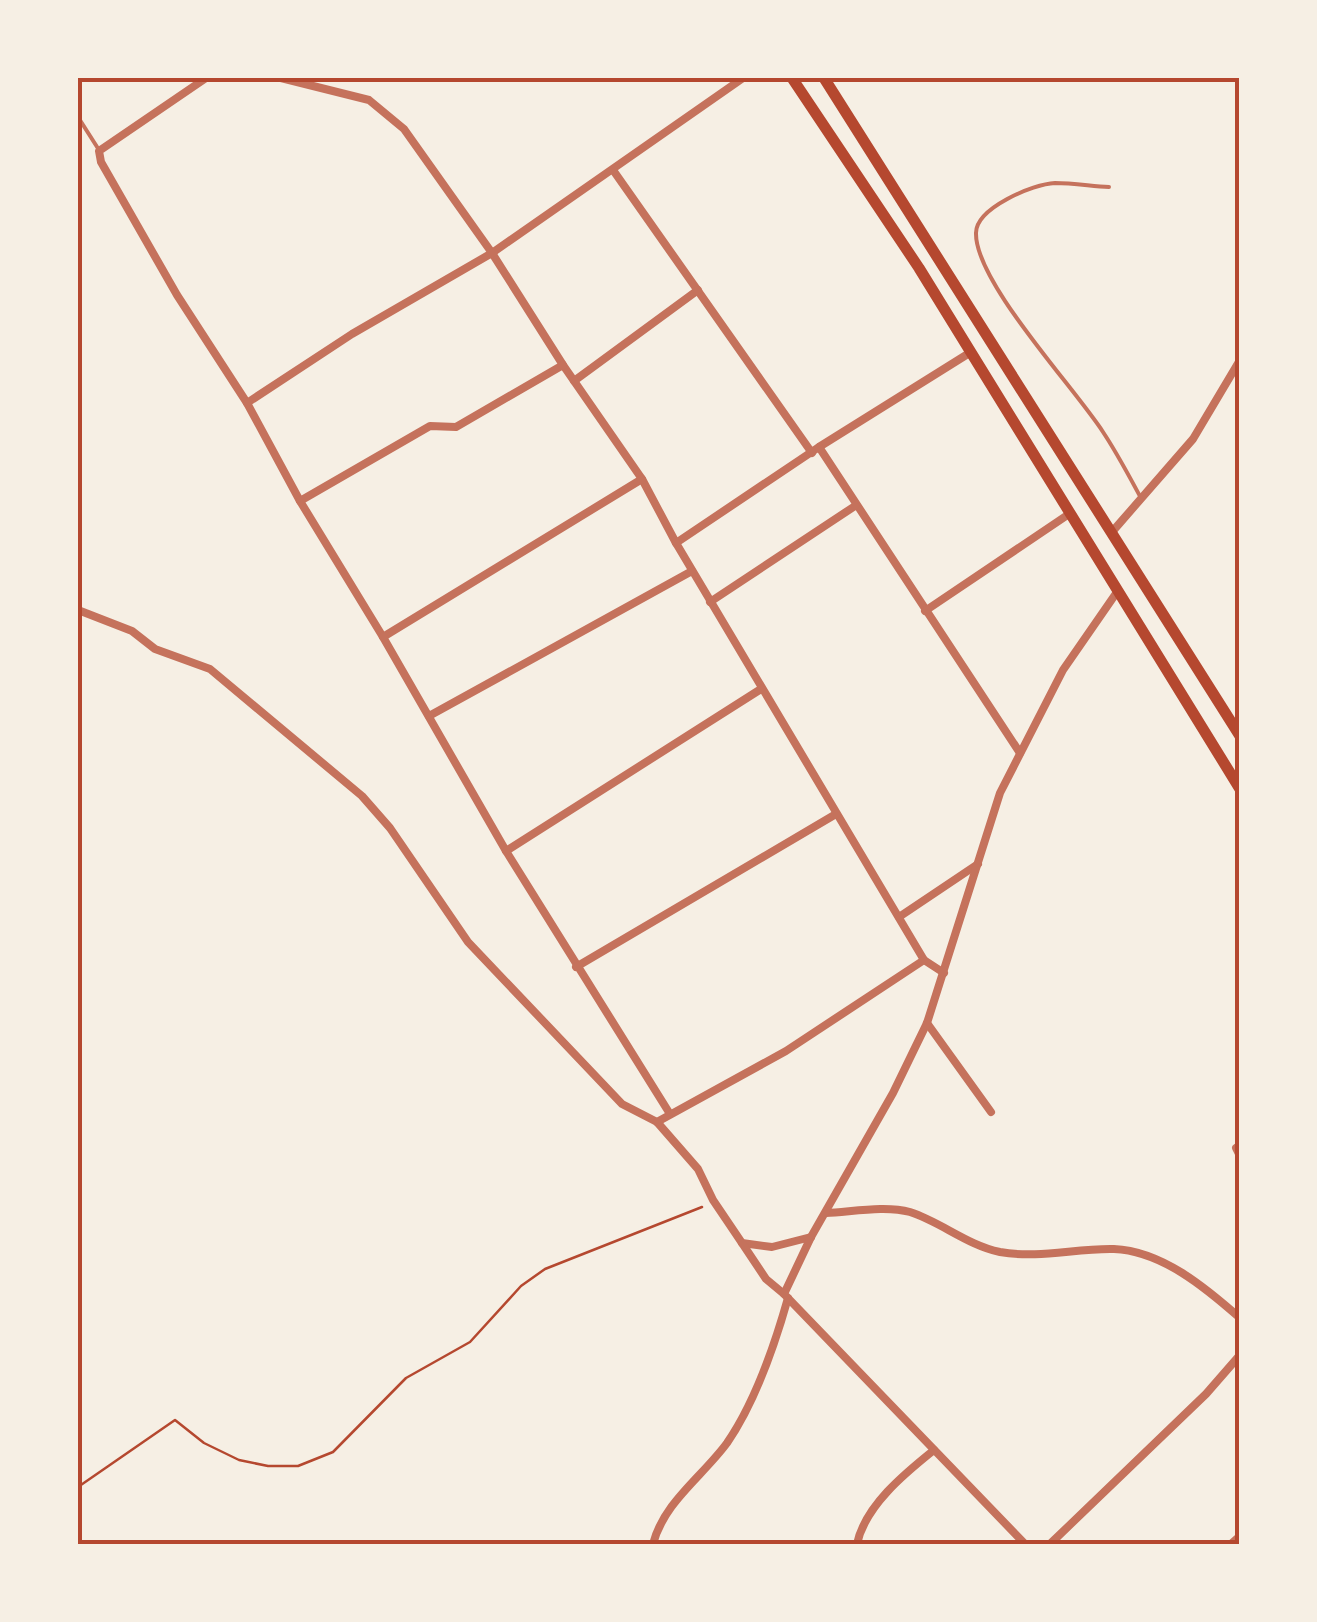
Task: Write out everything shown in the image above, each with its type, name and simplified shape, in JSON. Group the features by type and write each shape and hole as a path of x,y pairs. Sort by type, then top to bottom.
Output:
{"main road":[{"path":"792,78 971,352 1240,789"},
{"path":"824,78 1240,736"}],"street":[{"path":"206,78 99,150 101,162 177,295 247,403 300,501 576,968 670,1114"},
{"path":"281,78 369,100 404,128 642,480 710,602 924,960 944,973"},
{"path":"247,403 352,334 492,254 743,78"},
{"path":"614,170 855,506 1020,753"},
{"path":"574,381 698,290"},
{"path":"676,544 971,352"},
{"path":"1112,532 1193,439 1240,360"},
{"path":"300,501 430,426 456,427 562,365"},
{"path":"383,637 642,480"},
{"path":"710,602 855,506"},
{"path":"924,611 1070,514"},
{"path":"429,716 692,571"},
{"path":"654,1544 668,1510 727,1443 779,1332 786,1296 812,1236 893,1093 927,1022 1000,793 1064,670 1116,592"},
{"path":"78,610 132,632 156,649 210,669 362,796 390,828 468,942 622,1104 656,1122 698,1169 713,1200 766,1279 1026,1544"},
{"path":"506,850 762,689"},
{"path":"576,968 836,814"},
{"path":"898,917 979,864"},
{"path":"656,1122 786,1051 924,960"},
{"path":"927,1022 991,1112"},
{"path":"1240,1146 1236,1148 1240,1156"},
{"path":"826,1213 908,1212 960,1239 996,1251 1031,1256 1116,1249 1154,1258 1213,1294 1240,1318"},
{"path":"742,1242 772,1247 812,1236"},
{"path":"1050,1544 1206,1394 1240,1355"},
{"path":"857,1544 861,1524 908,1471 934,1450"},
{"path":"1232,1544 1240,1536"}],"lane":[{"path":"78,116 99,150"},
{"path":"1109,188 1053,183 1041,186 993,208 979,219 976,230 990,277 1103,431 1141,498"}],"path":[{"path":"78,1486 175,1420 204,1443 238,1460 298,1466 333,1452 406,1378 470,1342 521,1286 545,1268 713,1200"}]}
